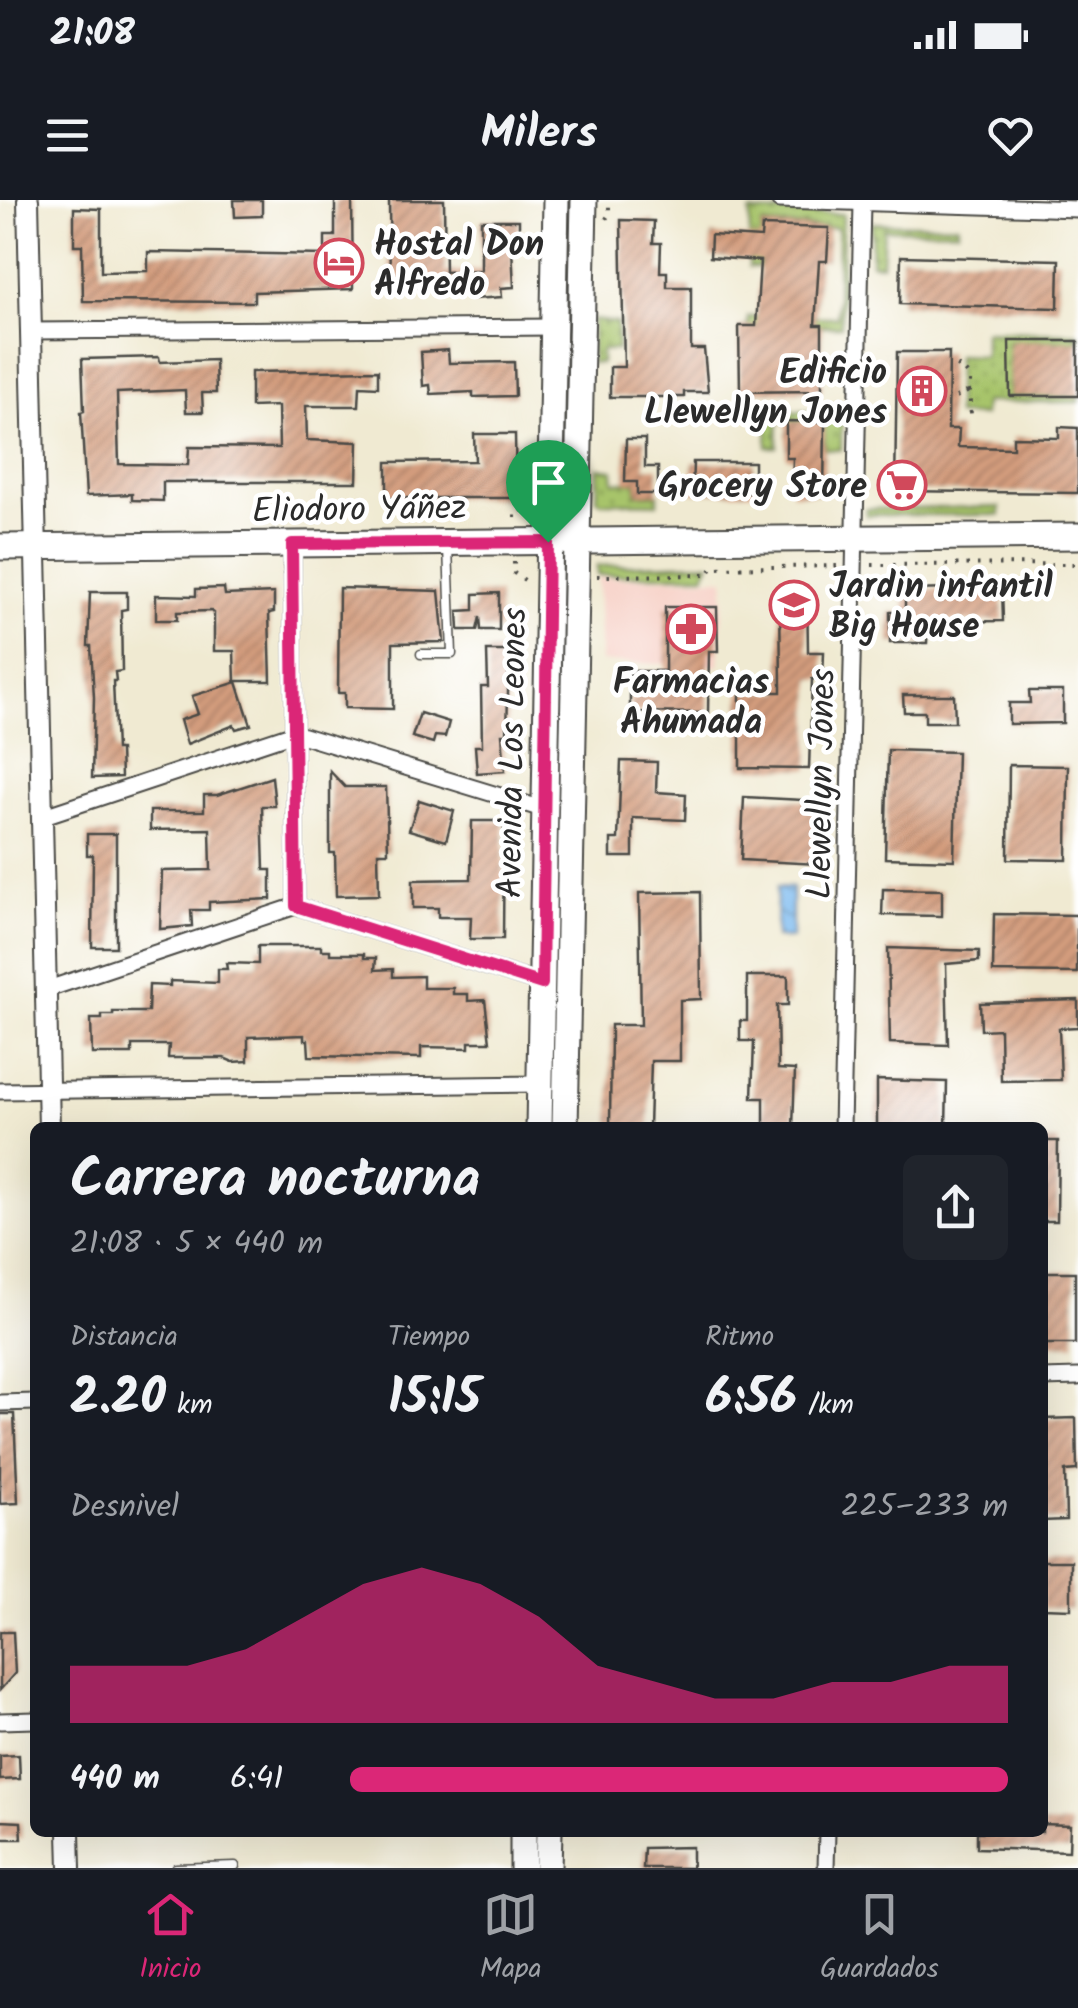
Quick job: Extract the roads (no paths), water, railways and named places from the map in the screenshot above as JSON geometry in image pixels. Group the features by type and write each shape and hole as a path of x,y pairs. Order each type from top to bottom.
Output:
{"main road":[{"name":"Avenida Los Leones","path":"539,1122 556,200"},
{"name":"Avenida Los Leones","path":"566,1122 584,200"},
{"name":"Eliodoro Yáñez","path":"0,547 1078,536"},
{"path":"522,1868 523,1837"},
{"path":"548,1868 549,1837"}],"street":[{"path":"28,200 49,1122"},
{"path":"779,200 1078,209"},
{"name":"Llewellyn Jones","path":"842,1122 862,203"},
{"path":"30,331 553,327"},
{"path":"292,544 296,906"},
{"path":"41,817 294,734 546,810"},
{"path":"45,990 296,906 542,984"},
{"path":"0,1091 540,1084"},
{"path":"1048,1378 1078,1377"},
{"path":"0,1403 30,1402"},
{"path":"0,1721 30,1720"},
{"path":"70,1837 70,1868"},
{"path":"826,1837 826,1868"}],"lane":[{"path":"421,654 452,654 448,542"},
{"path":"176,1868 235,1866"}],"water":[{"path":"777,887 792,888 792,938 776,938"}],"place":[{"name":"Hostal Don Alfredo","path":"339,263"},
{"name":"Edificio Llewellyn Jones","path":"922,391"},
{"name":"Grocery Store","path":"902,485"},
{"name":"Jardin infantil Big House","path":"794,605"},
{"name":"Farmacias Ahumada","path":"691,629"}]}
